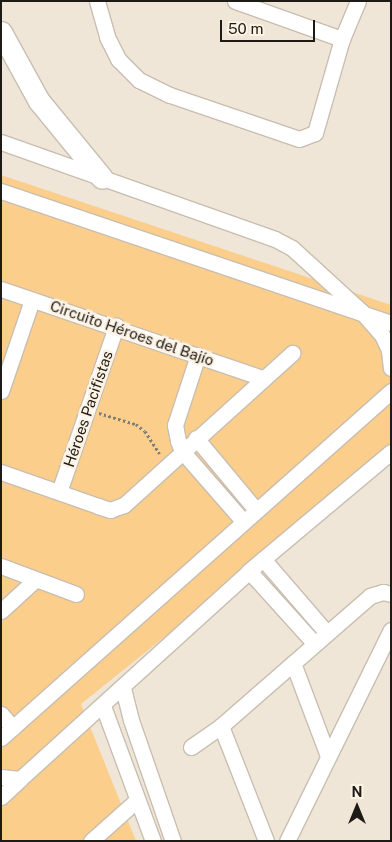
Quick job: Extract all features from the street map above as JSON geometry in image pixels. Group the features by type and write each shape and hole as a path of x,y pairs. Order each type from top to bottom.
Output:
{"street":[{"path":"97,1 107,37 118,59 139,80 170,95 291,138 308,138 315,133 342,39 358,1"},
{"path":"235,1 342,39"},
{"path":"3,41 39,100 102,178"},
{"path":"1,142 275,239 309,262 382,335 389,350 391,370 388,394 4,736"},
{"path":"1,191 391,323"},
{"name":"Circuito Héroes del Bajío","path":"1,289 116,326 262,378"},
{"path":"3,382 32,300"},
{"name":"Héroes Pacifistas","path":"59,492 116,326"},
{"path":"1,472 110,510 124,505 262,378 292,353"},
{"path":"198,355 175,425 182,451 244,522"},
{"path":"196,438 256,510"},
{"path":"1,797 123,688 249,571 391,452"},
{"path":"263,559 326,632"},
{"path":"1,566 76,594"},
{"path":"249,571 314,643"},
{"path":"1,611 36,579"},
{"path":"191,747 221,726 326,632 370,596 384,592 391,594"},
{"path":"287,841 391,630"},
{"path":"293,662 328,756"},
{"path":"123,688 173,841"},
{"path":"103,706 152,841"},
{"path":"1,714 4,736"},
{"path":"221,726 266,841"},
{"path":"1,777 20,779"},
{"path":"91,841 138,800"}],"path":[{"path":"88,410 136,424 153,442 165,467"}],"shaded area":[{"path":"1,175 391,305 391,455 81,704 136,841 1,841"}]}
